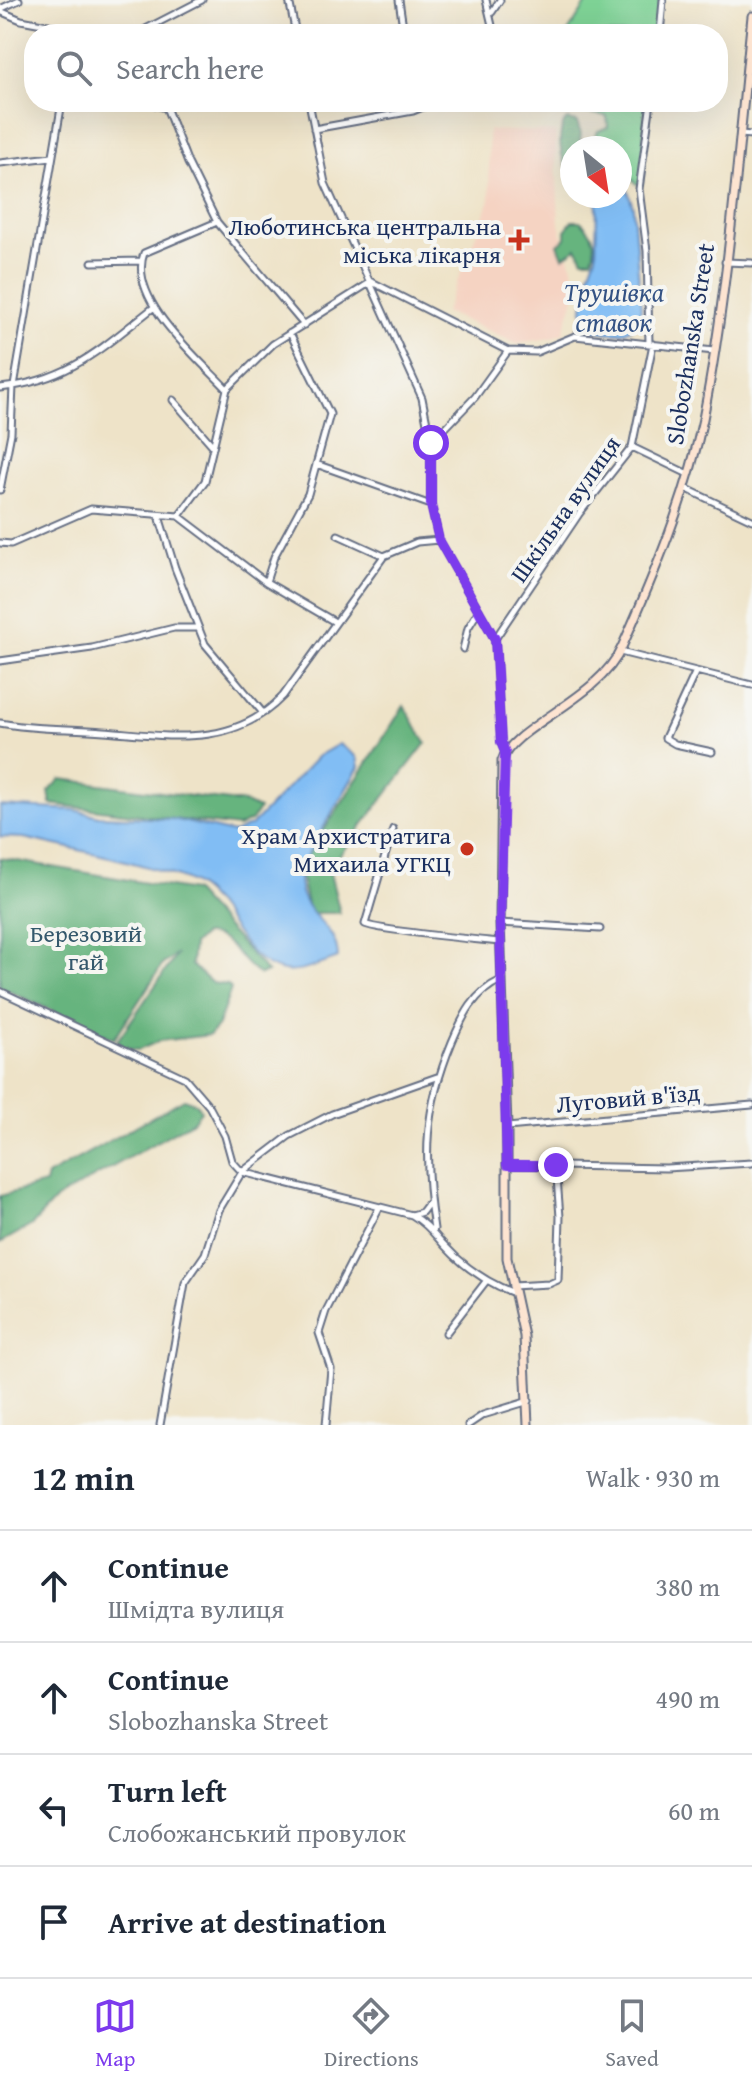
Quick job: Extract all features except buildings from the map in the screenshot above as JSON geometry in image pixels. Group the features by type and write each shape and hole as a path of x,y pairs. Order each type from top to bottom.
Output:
{"street":[{"path":"0,10 19,0"},
{"path":"155,24 202,0"},
{"path":"289,0 294,24"},
{"path":"399,0 403,24"},
{"path":"486,0 493,24"},
{"path":"492,12 500,0"},
{"path":"661,24 663,0"},
{"path":"0,10 21,20 42,24"},
{"name":"Slobozhanska Street","path":"505,752 518,738 594,685 620,652 671,532 702,421 714,351 750,58 752,16"},
{"path":"0,490 10,441 14,386 60,112"},
{"path":"168,112 217,222 304,325"},
{"path":"311,112 325,183 372,281 375,299 422,398 431,443 431,505 439,540 495,639 501,742 505,752 500,942 507,1127 507,1258 524,1336 528,1425"},
{"path":"314,129 408,112"},
{"name":"Шкільна вулиця","path":"495,639 579,514 632,447 651,344 647,251 639,189 650,112"},
{"path":"739,134 752,135"},
{"path":"0,163 52,157"},
{"path":"217,222 144,253 141,261 153,308 227,389"},
{"path":"92,262 141,261"},
{"path":"725,262 752,263"},
{"path":"179,516 205,481 227,389 273,344 372,281"},
{"path":"372,281 508,351 537,352 575,336 714,351"},
{"path":"0,388 53,377 76,367 153,308"},
{"path":"266,582 274,557 308,494 330,414 290,333"},
{"path":"431,443 475,397 508,351"},
{"path":"173,400 213,446"},
{"path":"632,447 688,474"},
{"path":"316,464 431,505"},
{"path":"684,488 752,520"},
{"path":"0,543 11,544 91,509 122,509 159,516 179,516 266,582 335,622"},
{"path":"159,516 198,628 210,653 263,713"},
{"path":"338,535 384,556"},
{"path":"0,723 34,730 199,738 263,713 293,684 384,556 417,542 439,540"},
{"path":"463,649 468,628 479,610"},
{"path":"0,661 92,648 174,628 198,628"},
{"path":"620,652 752,685"},
{"path":"696,671 665,738 675,744 712,752"},
{"path":"393,829 365,924 500,942"},
{"path":"500,923 600,929"},
{"path":"434,1230 429,1199 427,1127 437,1077 463,1018 477,996 501,980"},
{"path":"0,991 185,1078 209,1106 232,1161 242,1172 412,1215 434,1230 453,1254 487,1280 513,1289 558,1280 560,1217 556,1165"},
{"path":"160,1425 185,1283 205,1254 219,1210 242,1172 289,1136 332,1114 437,1077"},
{"name":"Луговий в'їзд","path":"507,1127 752,1105"},
{"path":"507,1165 666,1168 752,1163"},
{"path":"412,1215 426,1209 429,1199"},
{"path":"326,1425 331,1369 319,1333 326,1311 379,1208"},
{"path":"446,1333 487,1280"},
{"path":"468,1425 483,1415 529,1401"}],"shaded area":[{"name":"Люботинська центральна міська лікарня","path":"488,130 555,132 559,225 578,286 563,333 551,338 517,343 445,312 490,200"}],"green space":[{"path":"589,0 660,0 657,24 573,24"},
{"path":"582,112 645,112 642,183 636,184 632,178 632,136 595,136 598,131 608,127 607,116"},
{"path":"567,120 577,122 581,136 560,136"},
{"path":"572,221 580,221 591,233 594,243 592,259 583,259 577,248 563,257 558,244 566,238 566,229"},
{"path":"404,706 426,743 329,869 340,913 309,913 299,869"},
{"path":"61,779 245,803 259,809 252,820 238,827 51,804 49,791"},
{"name":"Березовий гай","path":"0,858 193,891 267,972 260,975 221,939 203,935 193,945 191,965 212,983 228,985 231,989 218,1025 210,1035 159,1041 139,1050 127,1049 117,1041 177,954 163,964 114,1039 0,987"},
{"path":"184,1099 196,1103 201,1111 193,1121 56,1199 32,1225 0,1243 0,1196 45,1184 47,1176"}],"water":[{"name":"Трушівка ставок","path":"632,204 641,308 635,326 629,330 606,333 588,330 583,310 586,283 596,255 597,208 632,208"},
{"path":"339,744 357,757 359,767 299,869 304,899 331,934 338,958 304,970 284,971 269,966 255,956 212,900 186,880 106,856 24,838 0,837 0,806 75,810 99,816 173,819 234,833 252,825 318,756"}],"place":[{"name":"Люботинська центральна міська лікарня","path":"519,240"},
{"name":"Храм Архистратига Михаила УГКЦ","path":"467,849"}],"route":[{"path":"431,443 431,505 439,540 495,639 501,742 505,752 502,761 500,923 507,1165 556,1165"}]}
